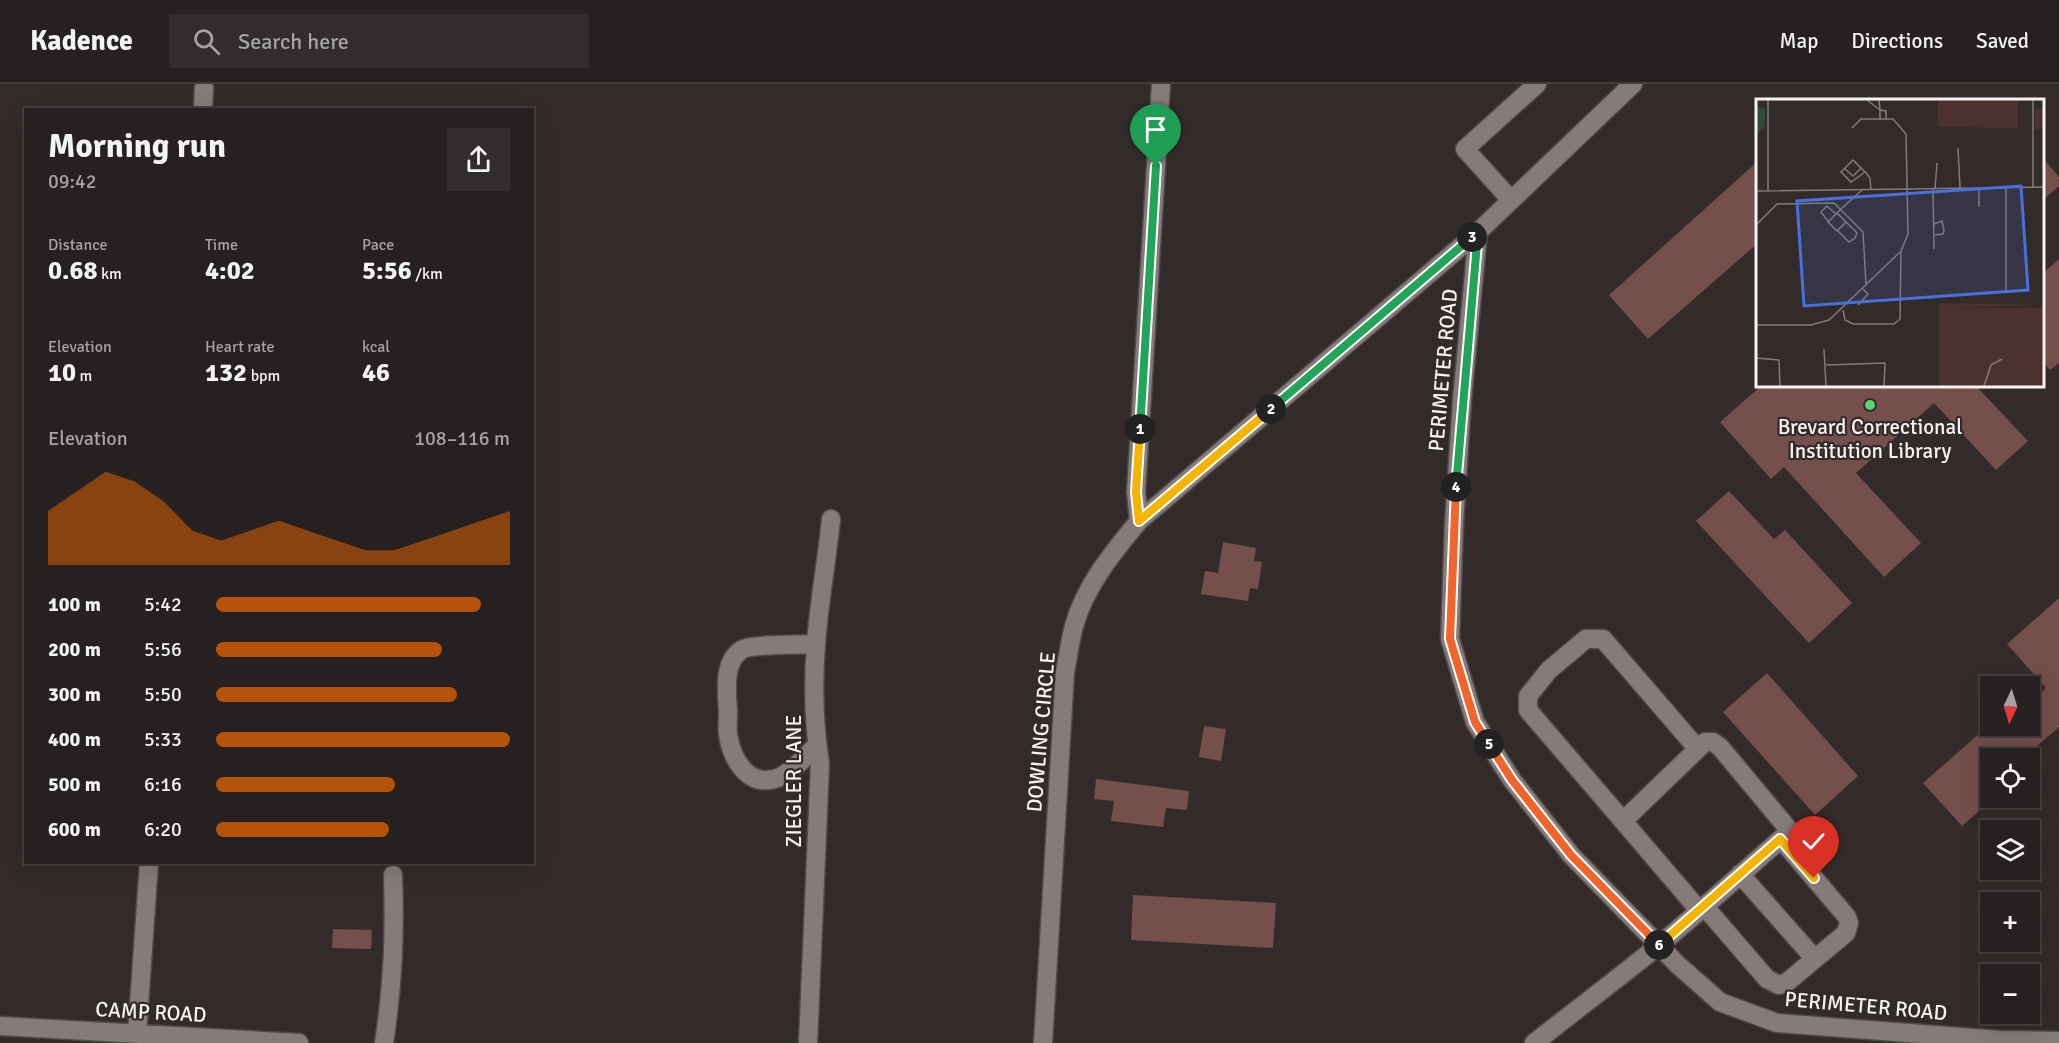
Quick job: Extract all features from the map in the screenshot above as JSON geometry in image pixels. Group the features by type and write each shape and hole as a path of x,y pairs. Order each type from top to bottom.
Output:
{"street":[{"path":"1139,521 1136,492 1161,84"},
{"path":"1510,200 1465,149 1537,84"},
{"name":"DOWLING CIRCLE","path":"1043,1043 1065,672 1074,625 1090,588 1114,551 1139,521 1478,232 1633,84"},
{"path":"203,108 204,88"},
{"name":"PERIMETER ROAD","path":"1478,232 1455,501 1450,639 1475,722 1512,780 1571,855 1678,965 1720,1002 1777,1023 1988,1039 2059,1041"},
{"name":"ZIEGLER LANE","path":"808,1043 820,764 817,745 816,644 831,519"},
{"path":"1697,748 1603,639 1586,639 1549,670 1528,696 1528,710 1623,821 1767,979 1779,985 1786,983 1846,933 1849,923 1847,917 1780,839"},
{"path":"816,644 744,648 734,657 729,667 726,689 728,735 733,755 745,774 760,781 777,779 817,745"},
{"path":"1534,1043 1659,945 1790,831 1720,747 1713,742 1705,742 1697,748 1623,821"},
{"path":"137,1034 149,864"},
{"path":"1740,874 1815,959"},
{"path":"384,1043 391,998 395,939 393,875"},
{"name":"CAMP ROAD","path":"0,1026 299,1043"}],"building":[{"path":"2044,159 2059,177 2059,186 2044,199"},
{"path":"1756,163 1756,245 1648,339 1609,295"},
{"path":"2059,259 2059,363 2050,370 2044,363 2044,272"},
{"path":"1760,387 1977,387 2028,441 1996,470 1934,403 1856,473 1921,543 1884,577 1784,467 1771,479 1720,422"},
{"path":"1729,491 1774,539 1785,530 1852,603 1809,643 1696,521"},
{"path":"1223,542 1256,548 1254,561 1262,562 1258,589 1250,588 1248,601 1201,594 1205,571 1218,573"},
{"path":"2059,598 2059,727 2035,748 1980,748 1980,808 1982,808 1962,826 1923,783 1980,733 1980,736 2040,736 2040,694 2046,688 2040,681 2040,676 2035,676 2007,644"},
{"path":"1767,673 1858,776 1815,815 1723,712"},
{"path":"1204,726 1226,729 1221,761 1199,757"},
{"path":"1096,779 1189,791 1187,810 1166,808 1163,827 1111,821 1114,801 1094,799"},
{"path":"1133,895 1276,903 1273,948 1131,940"},
{"path":"333,929 372,930 371,949 332,948"}],"place":[{"name":"Brevard Correctional Institution Library","path":"1870,405"}],"route":[{"path":"1156,166 1136,492 1139,521 1478,232 1462,400 1450,639 1475,722 1512,780 1571,855 1659,945 1780,839 1814,878"}]}
